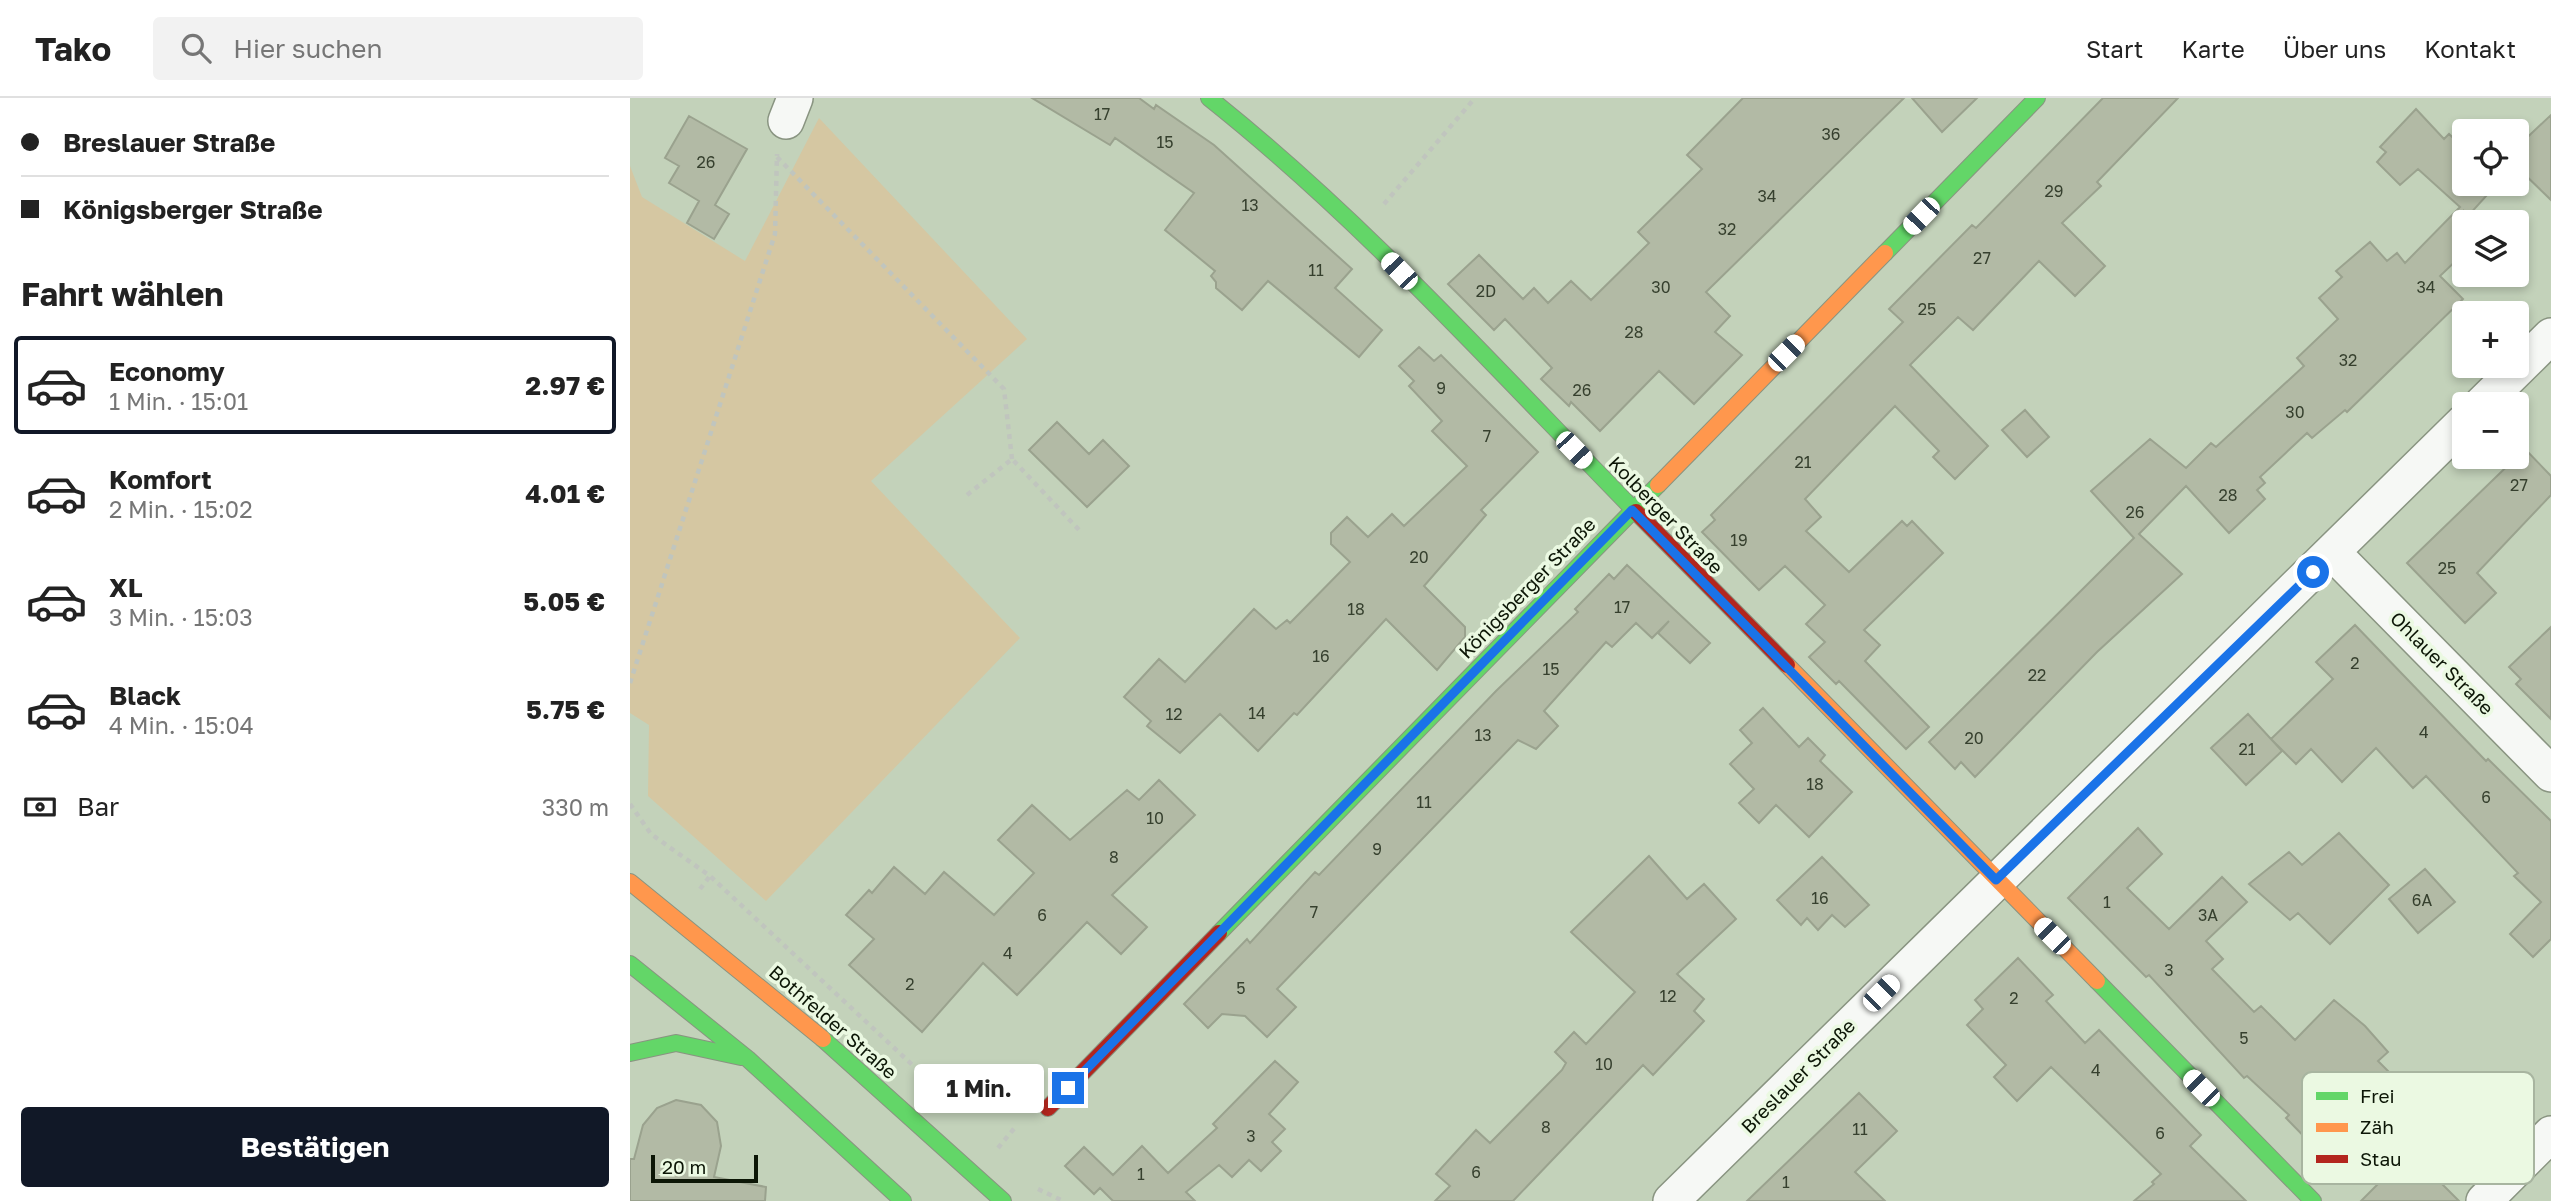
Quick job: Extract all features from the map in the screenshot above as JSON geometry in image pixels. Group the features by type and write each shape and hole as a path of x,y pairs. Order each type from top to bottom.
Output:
{"street":[{"name":"Kolberger Straße","path":"1209,98 1258,137 1360,232 2313,1201"},
{"name":"Königsberger Straße","path":"1048,1108 2036,98"},
{"path":"2494,392 2551,336"},
{"name":"Breslauer Straße","path":"1671,1201 2452,434"},
{"name":"Ohlauer Straße","path":"2332,552 2551,774"},
{"name":"Bothfelder Straße","path":"630,882 786,1006 1003,1201"},
{"path":"630,964 748,1059 903,1201"},
{"path":"630,1053 676,1043 748,1059"},
{"path":"2534,1150 2551,1133"},
{"path":"2484,1201 2501,1184"}],"path":[{"path":"1360,232 1475,98"},
{"path":"630,683 775,234 777,157 790,110"},
{"path":"777,157 1004,389 1012,459 1081,532"},
{"path":"967,495 1012,459"},
{"path":"630,804 651,834 710,876"}],"shaded area":[{"path":"819,118 1027,339 871,481 1020,638 766,901 648,796 649,725 630,713 630,166 642,197 745,261"}],"building":[{"path":"1032,98 1139,98 1154,109 1156,105 1214,145 1352,269 1335,288 1382,330 1359,357 1268,281 1242,310 1216,288 1216,282 1211,276 1215,271 1165,230 1194,193 1115,138 1110,145"},
{"path":"1743,98 1904,98 1706,292 1730,316 1715,332 1742,355 1694,404 1659,371 1600,431 1571,402 1569,406 1541,379 1552,368 1505,319 1494,330 1448,284 1479,255 1523,299 1534,288 1548,303 1571,281 1591,300 1649,243 1638,232 1702,169 1687,155"},
{"path":"1912,98 1977,98 1942,132"},
{"path":"2103,98 2178,98 2097,182 2101,186 2062,223 2105,266 2075,296 2039,261 1973,330 1958,317 1910,365 1988,446 1955,479 1933,457 1939,451 1895,406 1805,499 1821,517 1806,531 1849,572 1902,521 1907,526 1912,521 1943,553 1864,630 1880,645 1865,661 1929,727 1906,749 1839,681 1836,684 1809,657 1825,642 1806,624 1825,605 1785,566 1759,590 1702,532 1715,520 1711,515 1903,322 1889,309 1972,225 1976,228"},
{"path":"2416,109 2444,139 2449,134 2452,137 2452,196 2486,196 2474,210 2457,210 2460,207 2418,169 2400,185 2377,162 2386,152 2380,147"},
{"path":"2551,115 2551,200 2529,179 2529,136"},
{"path":"689,116 747,149 715,205 729,214 714,239 687,223 699,201 669,183 679,166 665,158"},
{"path":"2452,215 2452,264 2440,276 2463,299 2452,301 2452,310 2347,412 2345,410 2312,438 2307,433 2260,477 2265,483 2257,490 2265,499 2229,533 2186,486 2139,534 2182,574 2097,652 1975,777 1961,762 1955,769 1929,742 2134,538 2091,491 2150,439 2186,468 2211,443 2216,447 2304,366 2297,358 2338,319 2319,298 2342,277 2336,271 2370,242 2387,261 2397,253 2405,263"},
{"path":"1419,347 1434,361 1441,355 1538,452 1481,510 1486,515 1424,586 1465,627 1465,637 1437,670 1386,619 1297,715 1294,713 1258,751 1220,714 1180,753 1147,726 1151,721 1124,697 1159,659 1185,682 1254,609 1276,629 1287,620 1290,623 1350,562 1331,544 1331,533 1347,517 1368,537 1392,514 1404,526 1467,466 1432,431 1442,421 1409,386 1414,381 1399,366"},
{"path":"2025,410 2049,437 2027,457 2002,430"},
{"path":"1057,422 1089,454 1103,440 1129,466 1087,507 1029,450"},
{"path":"2529,453 2551,476 2551,495 2477,573 2496,593 2465,623 2407,563 2504,469 2529,469"},
{"path":"1627,565 1710,643 1690,663 1658,633 1669,621 1652,638 1636,623 1612,647 1606,642 1544,711 1558,726 1536,749 1518,740 1277,989 1296,1007 1267,1037 1245,1016 1222,1014 1208,1028 1184,1004 1247,939 1250,943 1315,872 1319,875 1496,691 1578,612 1575,609 1609,574 1614,579"},
{"path":"2355,625 2486,761 2488,759 2551,821 2551,939 2533,957 2510,934 2541,902 2514,876 2518,873 2426,776 2413,788 2376,748 2342,782 2311,749 2296,764 2271,739 2333,679 2316,662"},
{"path":"2551,627 2551,719 2516,684 2521,679 2509,667"},
{"path":"1763,708 1799,747 1808,738 1825,755 1820,761 1852,792 1809,837 1776,805 1759,823 1739,803 1754,789 1730,764 1752,743 1740,730"},
{"path":"2248,714 2282,751 2246,785 2211,748"},
{"path":"1159,780 1195,815 1112,895 1147,927 1121,954 1087,922 1017,995 983,963 922,1032 849,965 874,939 846,915 869,890 872,893 894,867 925,894 944,872 994,915 1034,873 998,840 1032,805 1070,840 1127,790 1139,800"},
{"path":"2138,828 2162,854 2127,888 2169,929 2222,877 2247,902 2206,941 2223,959 2212,969 2254,1012 2261,1006 2295,1040 2334,1000 2365,1026 2388,1052 2378,1061 2388,1071 2302,1072 2302,1134 2286,1118 2289,1115 2247,1076 2244,1078 2149,975 2146,977 2068,898"},
{"path":"2339,833 2389,885 2330,944 2298,913 2290,920 2249,884 2289,852 2302,865"},
{"path":"1649,856 1687,899 1704,884 1736,919 1677,974 1704,999 1694,1011 1704,1021 1653,1075 1643,1065 1513,1201 1435,1201 1450,1186 1436,1174 1476,1130 1490,1143 1562,1070 1566,1063 1555,1052 1574,1032 1586,1044 1635,992 1571,932"},
{"path":"1822,857 1869,905 1845,927 1832,915 1818,930 1807,918 1801,925 1777,900"},
{"path":"2425,869 2455,902 2418,933 2389,899"},
{"path":"2018,958 2053,995 2046,1001 2085,1043 2099,1030 2201,1135 2190,1146 2246,1201 2134,1201 2154,1184 2152,1182 2161,1174 2051,1067 2017,1101 1994,1077 2006,1065 1967,1025 1983,1009 1975,1000"},
{"path":"1275,1061 1298,1082 1269,1114 1285,1129 1272,1142 1281,1151 1261,1171 1249,1160 1232,1177 1219,1165 1186,1192 1195,1201 1113,1201 1100,1188 1094,1194 1065,1166 1084,1147 1113,1175 1142,1146 1168,1173 1217,1128 1213,1124"},
{"path":"1859,1093 1897,1131 1855,1172 1885,1201 1747,1201"},
{"path":"676,1100 701,1105 717,1122 721,1146 714,1177 766,1187 765,1201 630,1201 630,1159 634,1159 643,1125 657,1108"},
{"path":"2378,1184 2442,1184 2459,1201 2361,1201"}],"traffic: fast":[{"path":"1209,98 1266,145 1376,246 1636,512"},
{"path":"1885,253 2037,98"},
{"path":"1219,933 1658,485"},
{"path":"630,964 748,1059 903,1201"},
{"path":"2097,981 2313,1201"},
{"path":"823,1039 1003,1201"},
{"path":"630,1053 676,1043 741,1057"}],"traffic: slow":[{"path":"1658,485 1885,253"},
{"path":"1787,665 2097,981"},
{"path":"630,882 823,1039"}],"traffic: jam":[{"path":"1636,512 1787,665"},
{"path":"1048,1108 1219,933"}],"route":[{"path":"1068,1088 1632,510 1996,880 2313,572"}]}
